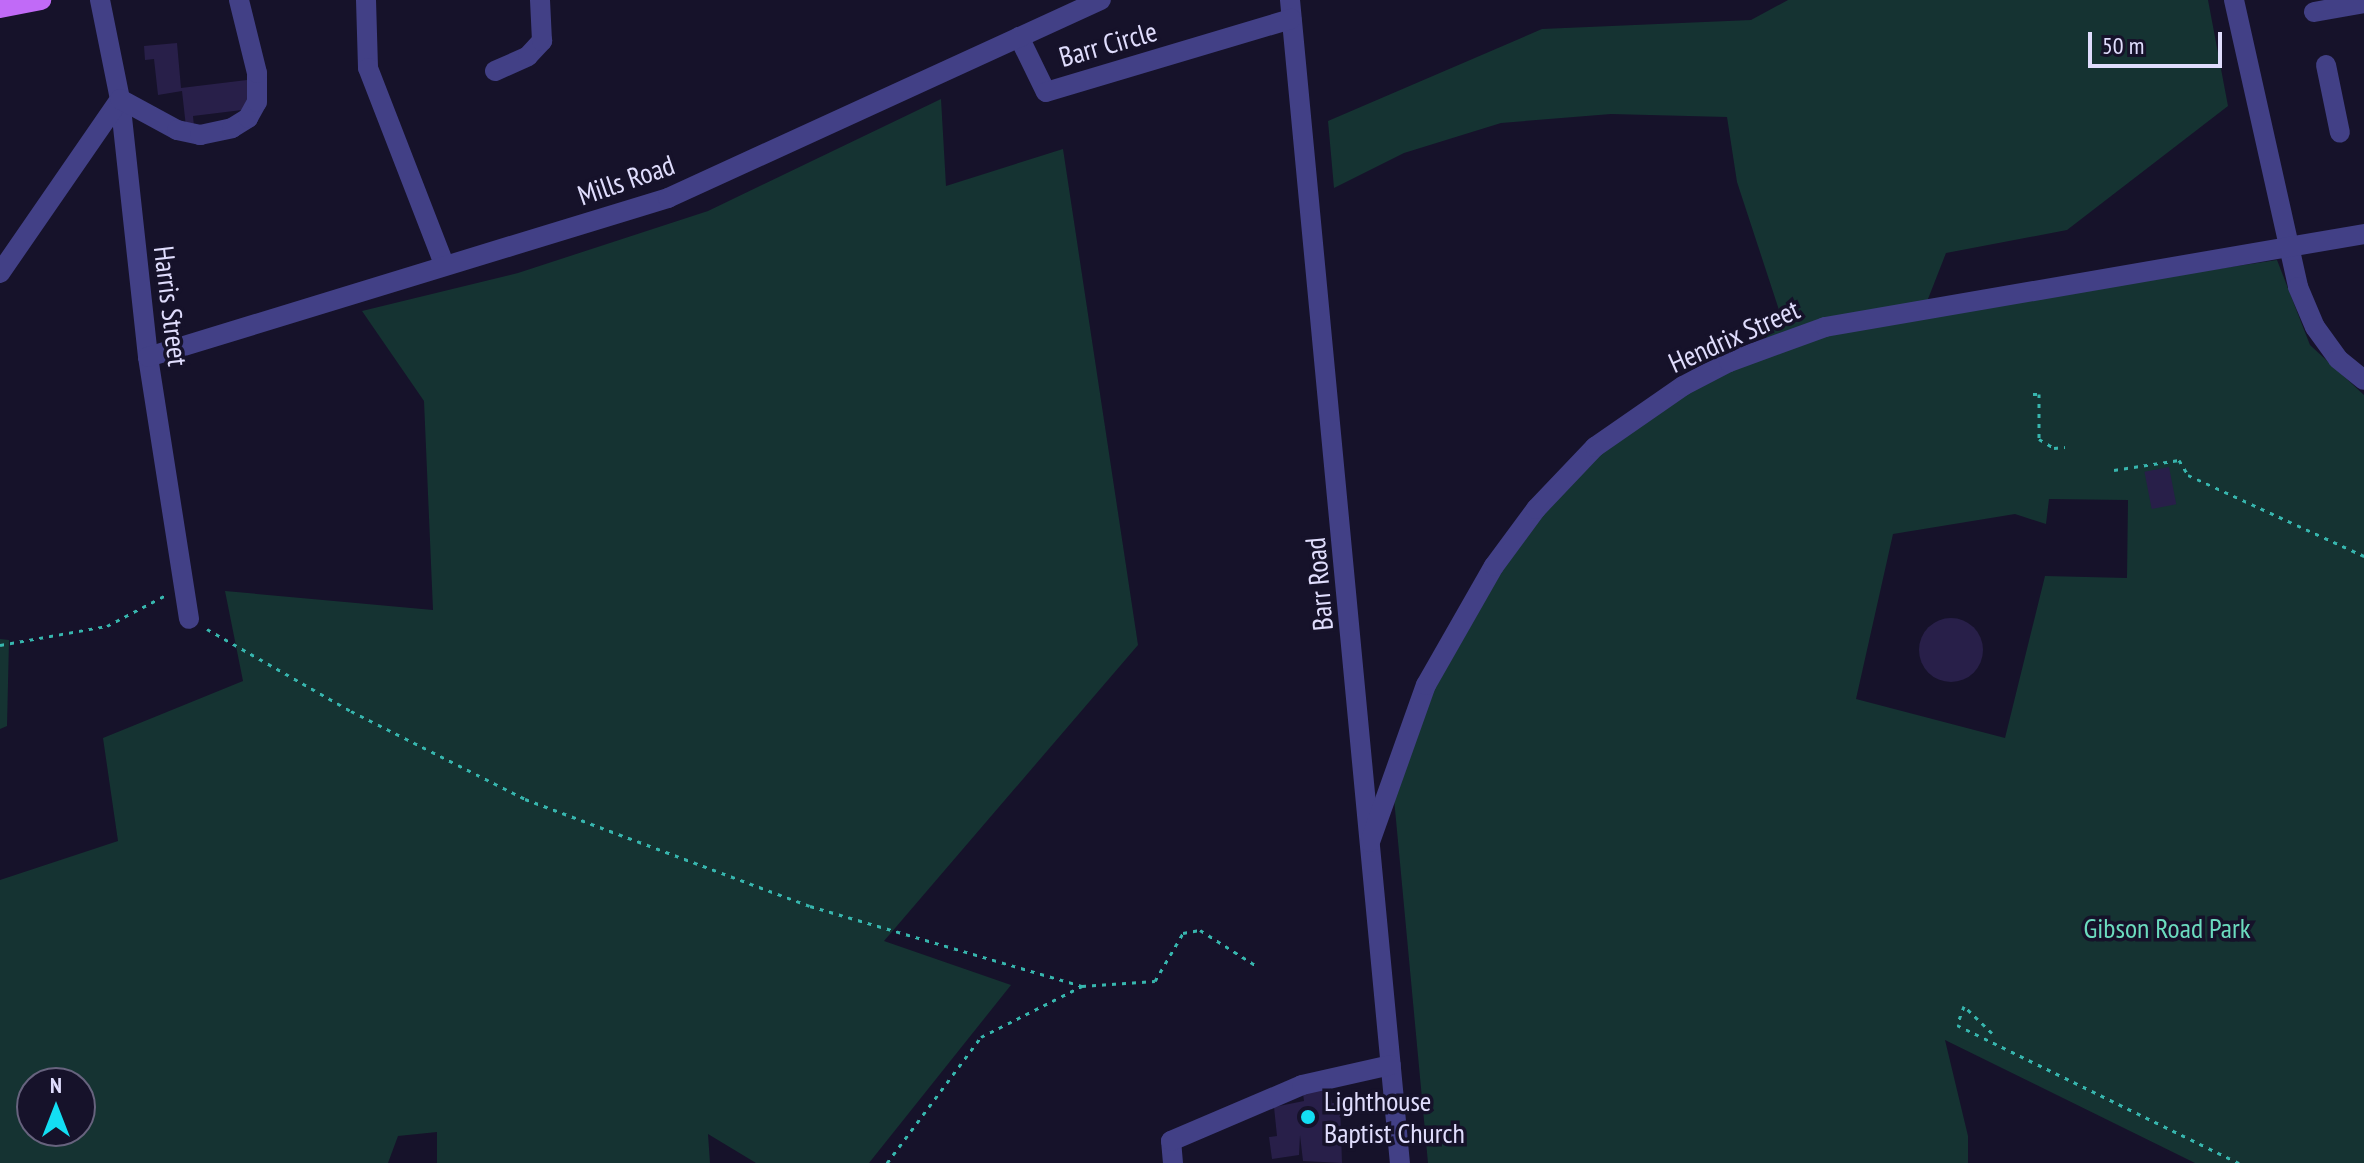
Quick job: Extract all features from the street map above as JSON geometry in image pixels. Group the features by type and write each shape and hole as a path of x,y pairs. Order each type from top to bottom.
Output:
{"main road":[{"path":"0,8 33,1"}],"street":[{"name":"Harris Street","path":"100,0 120,99 148,357 189,619"},
{"path":"0,273 120,99 177,130 200,135 232,128 248,118 257,102 257,73 239,0"},
{"path":"366,0 368,68 444,264"},
{"path":"495,71 528,56 542,41 540,0"},
{"name":"Mills Road","path":"148,357 668,198 1101,0"},
{"path":"2234,0 2298,287 2315,327 2338,359 2364,380"},
{"path":"2314,12 2364,3"},
{"name":"Barr Circle","path":"1019,37 1046,92 1290,10"},
{"name":"Barr Road","path":"1290,10 1400,1163"},
{"path":"2326,65 2340,133"},
{"name":"Hendrix Street","path":"1370,842 1426,685 1494,566 1558,483 1639,413 1729,362 1825,327 2364,234"},
{"path":"1173,1163 1171,1141 1302,1085 1391,1065"}],"path":[{"path":"2033,394 2039,394 2039,439 2054,448 2065,447"},
{"path":"2114,470 2179,460 2188,475 2364,556"},
{"path":"0,645 107,626 182,586"},
{"path":"189,619 351,711 525,799 810,906 1082,986 1118,988 1155,981 1183,933 1200,930 1258,967"},
{"path":"887,1163 981,1037 1082,986"},
{"path":"1992,1033 1964,1006 1957,1025 2239,1163"}],"green space":[{"name":"Gibson Road Park","path":"1788,0 2208,0 2228,106 2067,230 1946,253 1928,299 2024,298 2277,260 2310,345 2364,395 2364,1163 2195,1163 1945,1040 1968,1136 1968,1163 1428,1163 1392,777 1458,624 1595,447 1761,349 1779,310 1737,182 1727,117 1611,114 1501,123 1404,153 1334,188 1328,121 1542,29 1751,20","holes":["2049,499 2128,500 2127,578 2045,576 2005,738 1856,699 1893,534 2015,514 2046,524"]},
{"path":"941,99 946,186 1063,149 1138,645 884,941 1011,985 869,1163 756,1163 708,1134 710,1163 437,1163 437,1132 398,1136 388,1163 0,1163 0,880 118,841 103,738 243,681 225,591 433,610 424,401 362,311 518,273 708,211"},
{"path":"0,639 9,640 7,726 0,729"}],"building":[{"path":"177,43 181,88 247,80 250,109 193,116 194,126 186,127 182,91 158,95 154,59 145,60 144,46"},
{"path":"2169,467 2176,504 2152,509 2144,472"},
{"path":"1951,618 1969,624 1977,632 1983,650 1977,668 1969,676 1951,682 1933,676 1925,668 1919,650 1925,632 1933,624"},
{"name":"Lighthouse Baptist Church","path":"1329,1083 1332,1103 1340,1103 1342,1163 1303,1161 1300,1135 1299,1155 1272,1159 1269,1137 1277,1136 1274,1107 1304,1101 1302,1086"}],"place":[{"name":"Lighthouse Baptist Church","path":"1308,1117"}]}
